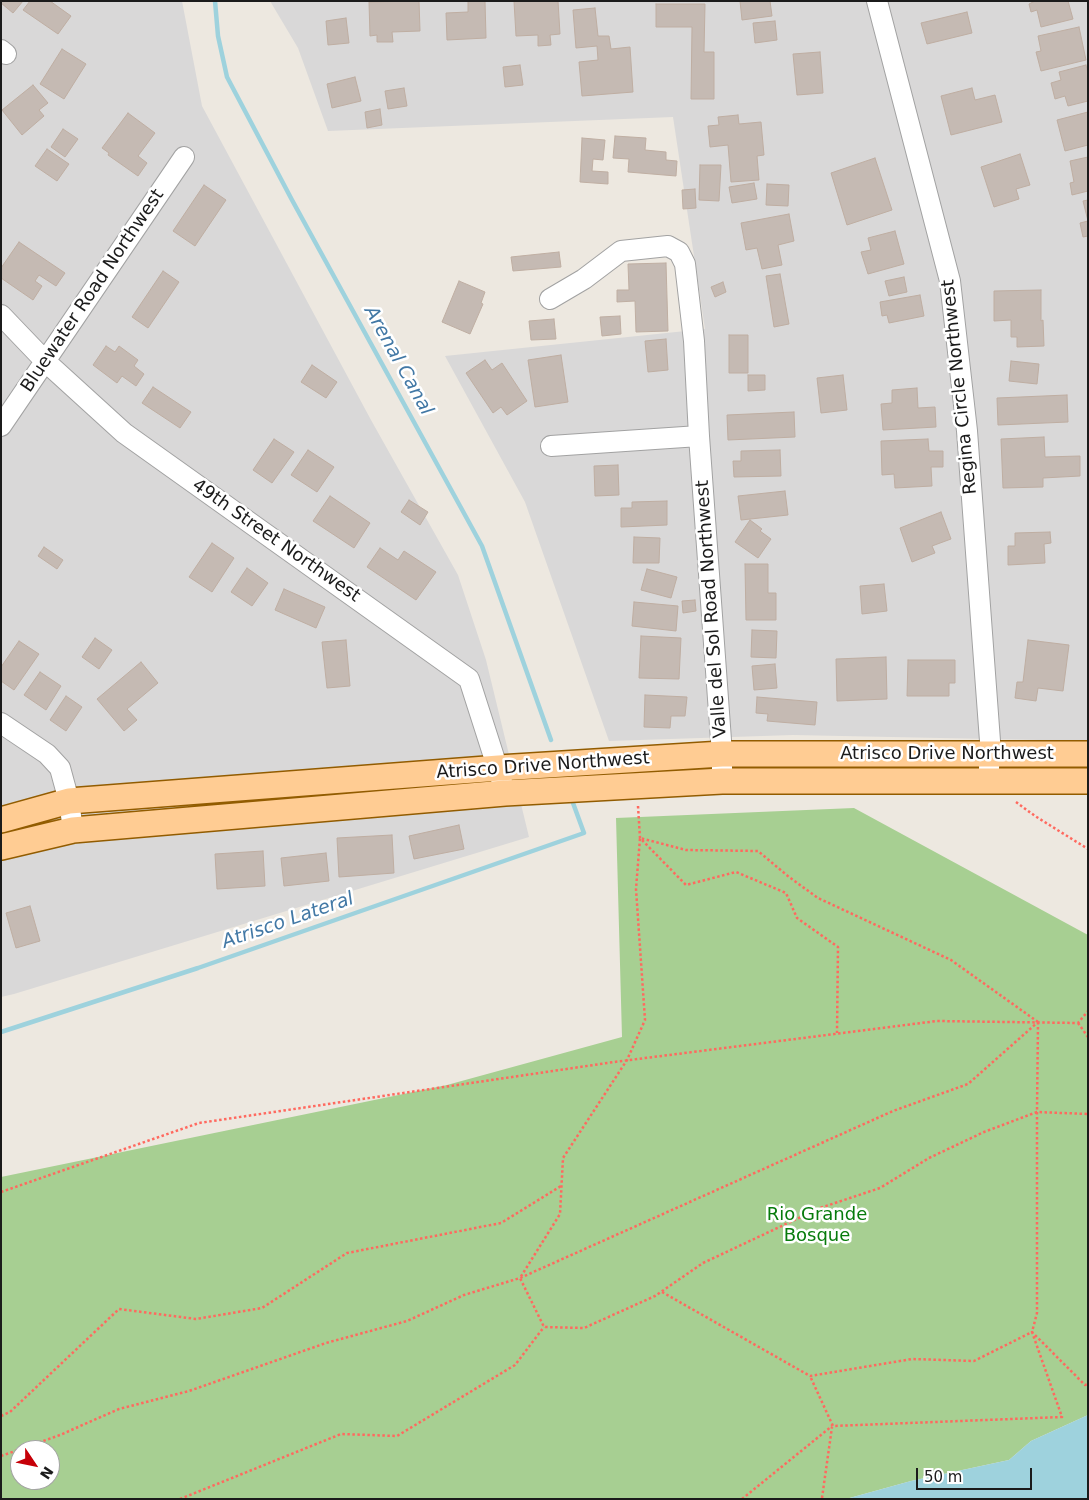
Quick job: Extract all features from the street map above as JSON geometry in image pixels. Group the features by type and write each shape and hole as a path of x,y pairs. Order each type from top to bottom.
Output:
{"main road":[{"name":"Atrisco Drive Northwest","path":"1,820 69,801 499,768 722,754 1088,754"},
{"name":"Atrisco Drive Northwest","path":"1,848 74,830 505,793 722,781 1088,781"}],"street":[{"name":"Regina Circle Northwest","path":"877,1 950,281 968,431 990,754 989,781"},
{"name":"Bluewater Road Northwest","path":"1,426 184,157"},
{"name":"Valle del Sol Road Northwest","path":"550,299 584,279 621,251 668,246 680,252 685,264 694,340 722,754 722,781"},
{"name":"49th Street Northwest","path":"1,315 46,362 124,433 470,679 499,768 505,793"},
{"path":"550,446 700,436"},
{"path":"1,723 47,754 60,768 69,801 74,830"}],"path":[{"path":"989,781 1034,816 1088,849"},
{"path":"520,1278 560,1214 563,1158 627,1060 645,1020 636,889 640,838 638,805"},
{"path":"640,838 686,850 758,851 818,898 951,960 1038,1022"},
{"path":"640,838 686,885 736,872 786,893 797,918 838,947 837,1034"},
{"path":"1,1192 199,1123 627,1060 937,1021 1078,1022 1088,1011"},
{"path":"742,1499 833,1426 1062,1417 1032,1332 1037,1313 1038,1022"},
{"path":"1,1456 60,1435 119,1409 189,1391 326,1343 407,1320 464,1295 520,1278 893,1111 968,1084 1038,1022"},
{"path":"1078,1022 1088,1037"},
{"path":"544,1327 584,1328 662,1292 703,1263 820,1208 880,1188 929,1158 984,1132 1037,1112 1088,1114"},
{"path":"1,1416 10,1412 119,1310 196,1319 262,1308 347,1253 501,1223 562,1186"},
{"path":"520,1278 544,1327"},
{"path":"662,1292 810,1376 833,1426 822,1498"},
{"path":"180,1499 341,1434 397,1436 516,1365 544,1327"},
{"path":"810,1376 912,1359 974,1361 1032,1332"},
{"path":"1032,1332 1085,1386 1088,1384"}],"shaded area":[{"path":"1,1 182,1 202,106 371,420 458,575 486,660 529,837 1,997"},
{"path":"270,1 1088,1 1088,741 793,735 609,741 525,502 445,356 705,329 673,117 328,131 298,48"}],"green space":[{"name":"Rio Grande Bosque","path":"854,808 1088,935 1088,1415 1031,1441 1009,1460 911,1481 846,1499 1,1499 1,1177 447,1085 622,1037 616,818"}],"water":[{"path":"1088,1415 1088,1499 846,1499 911,1481 1009,1460 1031,1441"}],"building":[{"path":"1,1 23,1 13,13"},
{"path":"30,1 50,1 71,16 58,34 23,10"},
{"path":"419,1 420,31 392,32 393,42 377,42 377,35 370,36 369,2"},
{"path":"468,1 485,1 486,38 447,40 446,13 468,12"},
{"path":"514,1 558,1 560,34 550,35 551,45 538,46 538,35 516,36"},
{"path":"740,1 770,1 772,16 742,20"},
{"path":"1035,1 1068,1 1073,19 1041,27 1037,10 1031,12 1029,4"},
{"path":"656,4 705,4 704,52 714,52 714,99 691,99 692,27 656,27"},
{"path":"595,8 598,36 609,36 611,49 630,47 633,92 582,96 579,62 598,60 597,46 576,48 573,10"},
{"path":"967,12 972,33 927,44 921,23"},
{"path":"346,18 349,43 328,45 326,21"},
{"path":"775,21 777,40 755,43 753,23"},
{"path":"1079,27 1086,60 1041,71 1036,52 1041,51 1038,36"},
{"path":"62,49 86,64 64,99 40,84"},
{"path":"820,52 823,93 797,95 793,54"},
{"path":"520,65 523,85 505,87 503,67"},
{"path":"1086,65 1088,73 1088,101 1068,106 1065,96 1055,99 1051,83 1061,80 1059,72"},
{"path":"355,77 361,101 332,108 327,84"},
{"path":"33,85 48,103 39,110 44,116 22,135 2,110"},
{"path":"404,88 407,106 388,109 385,91"},
{"path":"972,88 975,100 995,95 1002,122 951,135 941,96"},
{"path":"380,109 382,125 367,128 365,112"},
{"path":"1088,112 1088,145 1065,151 1057,120"},
{"path":"128,113 155,133 138,156 147,163 138,176 108,155 109,153 102,148"},
{"path":"738,115 739,124 761,122 764,155 757,156 759,180 731,182 728,145 710,147 708,126 719,125 718,117"},
{"path":"63,129 78,139 65,157 51,147"},
{"path":"615,136 646,138 645,150 666,152 666,160 677,161 676,176 628,172 629,159 613,158"},
{"path":"582,138 605,140 603,160 593,159 592,171 608,172 608,184 580,182"},
{"path":"47,149 69,164 57,181 35,166"},
{"path":"1020,154 1030,185 1016,189 1019,199 994,207 981,167"},
{"path":"1088,157 1088,191 1072,195 1070,183 1074,182 1070,161"},
{"path":"875,158 892,210 847,225 831,173"},
{"path":"700,165 721,165 719,201 699,200"},
{"path":"754,183 757,199 732,203 729,187"},
{"path":"767,184 789,185 788,206 766,205"},
{"path":"204,185 226,200 195,246 173,231"},
{"path":"695,189 696,208 683,209 682,190"},
{"path":"1088,200 1088,221 1083,201"},
{"path":"789,214 794,241 778,245 782,265 762,269 757,248 746,250 741,223"},
{"path":"1088,221 1088,236 1083,237 1080,223"},
{"path":"895,231 904,264 868,274 861,252 871,250 868,238"},
{"path":"19,242 65,273 56,286 39,275 35,281 42,286 33,300 1,278 1,268"},
{"path":"559,252 561,267 513,271 511,257"},
{"path":"666,263 668,331 636,332 635,301 617,302 617,290 629,290 628,264"},
{"path":"163,271 179,282 148,328 132,317"},
{"path":"780,274 789,324 774,327 766,276"},
{"path":"904,277 907,292 889,296 885,281"},
{"path":"459,281 485,292 481,303 483,304 470,334 442,322"},
{"path":"723,282 726,292 715,297 711,287"},
{"path":"1041,290 1041,321 1043,320 1044,346 1017,347 1017,337 1011,337 1011,320 994,321 994,291"},
{"path":"920,295 924,316 889,323 887,315 882,316 880,302"},
{"path":"620,316 621,334 602,336 600,317"},
{"path":"554,319 556,339 531,340 529,321"},
{"path":"729,335 748,335 748,373 729,373"},
{"path":"666,339 668,370 648,372 645,341"},
{"path":"106,346 115,352 119,346 138,360 134,366 144,374 136,386 122,376 117,383 93,365"},
{"path":"561,355 568,402 535,407 528,360"},
{"path":"485,360 492,370 502,363 527,401 507,415 501,407 493,413 466,373"},
{"path":"1011,361 1039,364 1037,384 1009,381"},
{"path":"312,365 337,382 326,398 301,382"},
{"path":"748,375 765,375 765,390 748,391"},
{"path":"843,375 847,410 821,413 817,378"},
{"path":"153,387 191,412 180,428 142,403"},
{"path":"917,388 918,408 935,407 936,427 883,430 881,404 892,403 892,390"},
{"path":"1067,395 1068,422 998,425 997,398"},
{"path":"794,412 795,437 728,440 727,415"},
{"path":"1044,437 1045,457 1080,456 1080,476 1043,478 1043,487 1003,488 1001,439"},
{"path":"274,439 294,452 272,483 253,470"},
{"path":"928,439 929,451 943,451 943,467 931,467 932,486 895,488 894,474 882,475 881,441"},
{"path":"308,450 334,467 317,492 291,475"},
{"path":"780,450 781,476 734,477 733,461 741,461 741,451"},
{"path":"618,465 619,495 595,496 594,466"},
{"path":"785,491 788,515 741,520 738,496"},
{"path":"330,496 370,523 354,548 313,521"},
{"path":"409,500 428,512 420,525 401,512"},
{"path":"667,501 667,525 621,527 621,508 632,508 632,502"},
{"path":"941,512 951,539 932,546 935,553 912,562 900,528"},
{"path":"750,520 771,539 758,558 735,542"},
{"path":"1050,532 1051,543 1044,544 1045,563 1008,565 1008,546 1015,546 1015,533"},
{"path":"634,537 660,538 659,563 633,563"},
{"path":"212,543 234,558 212,592 189,577"},
{"path":"44,547 63,560 57,569 38,556"},
{"path":"380,548 398,560 404,551 436,572 416,600 367,567"},
{"path":"745,564 768,564 768,593 776,593 776,620 746,620"},
{"path":"247,568 268,583 252,606 231,592"},
{"path":"647,569 677,577 671,598 641,590"},
{"path":"884,584 887,611 862,614 860,586"},
{"path":"284,589 325,607 316,628 275,610"},
{"path":"695,600 696,611 683,613 682,601"},
{"path":"634,602 678,606 676,631 632,626"},
{"path":"752,630 777,631 776,658 751,657"},
{"path":"641,636 681,638 679,679 639,678"},
{"path":"95,638 112,650 99,669 82,657"},
{"path":"346,640 350,686 327,688 322,642"},
{"path":"1028,640 1069,645 1063,691 1038,688 1036,701 1015,698 1017,682 1023,682"},
{"path":"19,641 39,654 14,690 1,681 1,667"},
{"path":"886,657 887,699 837,701 836,659"},
{"path":"908,660 955,660 955,683 949,683 949,696 907,696"},
{"path":"141,662 158,683 127,709 137,720 124,731 97,699"},
{"path":"775,664 777,688 754,690 752,666"},
{"path":"40,672 61,686 46,710 24,695"},
{"path":"645,695 687,697 685,716 671,716 670,728 644,727"},
{"path":"66,696 82,707 66,731 50,720"},
{"path":"757,697 817,702 815,725 767,721 768,714 756,713"},
{"path":"459,825 464,849 414,859 409,836"},
{"path":"392,835 394,873 339,877 337,838"},
{"path":"263,851 265,886 217,889 215,854"},
{"path":"326,853 329,881 284,886 281,858"},
{"path":"30,906 40,941 16,948 6,913"}],"waterway":[{"name":"Arenal Canal","path":"215,1 218,36 227,77 292,200 482,546 551,740"},
{"name":"Atrisco Lateral","path":"1,1032 198,968 584,833 573,803"}]}
